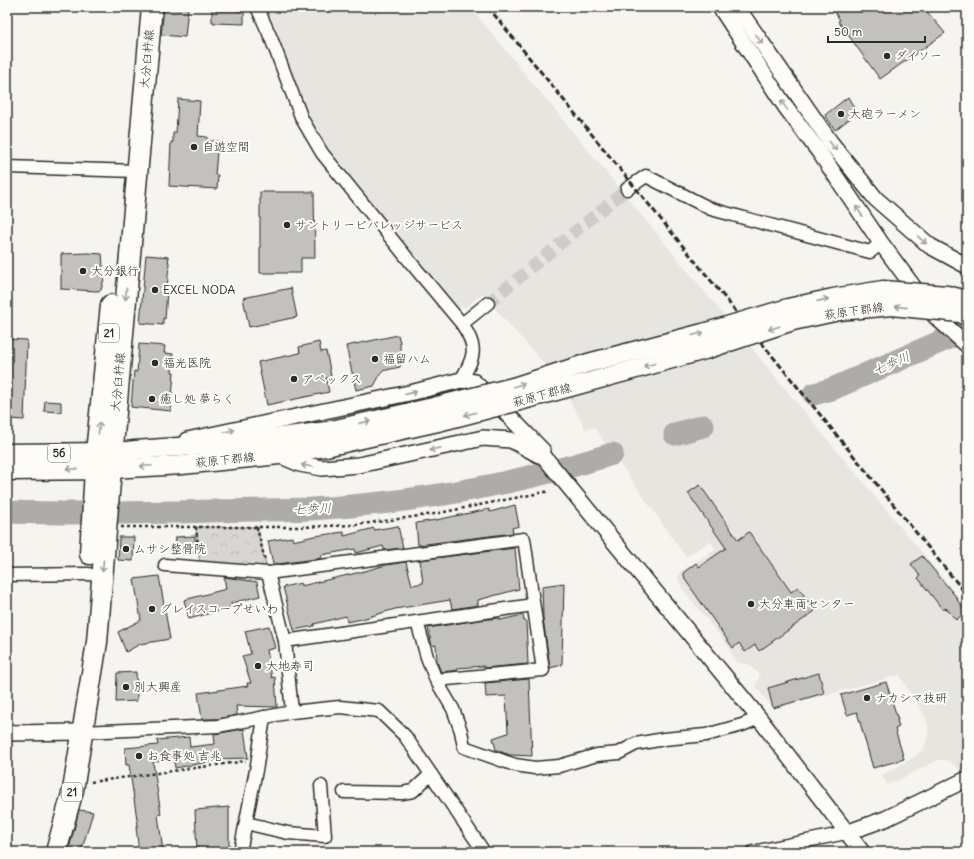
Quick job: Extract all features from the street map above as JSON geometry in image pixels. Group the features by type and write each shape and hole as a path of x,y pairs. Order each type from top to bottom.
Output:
{"main road":[{"name":"大分臼杵線","path":"131,171 138,7"},
{"name":"大分臼杵線","path":"56,852 72,790 97,642 105,527 101,495 131,171 152,7"},
{"name":"萩原下郡線","path":"104,461 182,465 279,455 433,407 513,387 588,363 703,333 788,308 833,298 882,290 947,295 967,300"},
{"name":"萩原下郡線","path":"104,461 135,450 235,443 327,439 438,422 705,350 793,321 839,311 892,306 960,313 967,316"},
{"name":"56","path":"7,454 104,461"},
{"name":"56","path":"7,470 104,461"},
{"name":"大分臼杵線","path":"82,732 89,574 105,527"}],"street":[{"path":"257,7 271,38 302,119 322,153 462,324 472,342 473,352 471,362 461,380"},
{"path":"720,7 785,106 820,153 881,243 935,316 967,345"},
{"path":"737,7 830,143 876,199 930,246 967,266"},
{"path":"7,167 131,171"},
{"path":"627,189 646,176 711,209 870,252 881,243"},
{"path":"462,324 488,303"},
{"path":"182,447 183,441 414,392 461,380 474,382 543,451 541,453 758,718 862,852"},
{"path":"279,455 300,464 322,468 359,465 483,438 511,440 539,455 541,453"},
{"path":"165,565 268,573 524,539 542,670 436,680"},
{"path":"268,573 285,641 292,712"},
{"path":"7,575 89,574"},
{"path":"285,641 533,605"},
{"path":"417,622 427,657 436,680 453,709 461,731 464,747 515,765 535,768 559,766 597,755 619,753 636,744 706,734 742,725 758,718"},
{"path":"7,733 82,732 218,726 292,712 340,707 379,711 405,736 484,852"},
{"path":"240,852 258,760 264,717"},
{"path":"344,792 402,793 413,791 430,774"},
{"path":"753,852 846,833 885,819 964,781"},
{"path":"246,823 288,832 325,836 321,786"}],"path":[{"path":"105,527 257,527 355,525 434,514 550,491"},
{"path":"196,527 200,568"},
{"path":"257,527 268,573"},
{"path":"88,782 258,760"}],"shaded area":[{"path":"264,7 470,7 967,609 967,782 960,770 953,764 946,760 938,760 888,785 882,775 908,761 923,750 928,732 926,718 899,675 774,709 755,686 760,675 748,664 736,663 729,647 682,588 679,581 678,576 680,572 716,549 710,541 686,557 594,427 586,430 558,379 482,294 466,307 458,307 319,136 300,97"}],"green space":[{"path":"196,527 257,527 268,573 200,567"}],"building":[{"path":"164,7 188,7 185,37 161,35"},
{"path":"212,7 237,7 237,11 244,11 244,24 212,22"},
{"name":"ダイソー","path":"831,7 923,7 945,33 880,79 838,21 840,20"},
{"name":"大砲ラーメン","path":"848,97 857,113 835,130 825,115"},
{"name":"自遊空間","path":"178,99 200,101 198,136 207,137 207,141 219,141 215,175 218,175 217,189 169,186 171,142 173,142 173,133 176,133"},
{"name":"サントリービバレッジサービス","path":"260,192 314,192 315,258 301,258 301,273 260,273"},
{"name":"大分銀行","path":"61,254 102,254 104,279 101,290 61,289"},
{"name":"EXCEL NODA","path":"146,255 169,257 165,319 163,318 163,325 140,323"},
{"path":"291,288 297,317 249,327 243,298"},
{"name":"福留ハム","path":"398,335 400,342 400,367 382,371 374,386 356,390 346,346"},
{"path":"7,339 27,340 24,420 7,419"},
{"name":"アペックス","path":"319,342 321,352 326,351 329,365 331,377 326,378 329,392 267,405 258,362 300,353 299,347"},
{"name":"福光医院","path":"139,344 165,346 164,353 173,354 172,372 174,372 171,411 131,407 134,371 137,372"},
{"path":"45,401 61,402 61,412 44,411"},
{"name":"大分車両センター","path":"700,485 738,540 749,532 791,592 798,587 815,611 759,651 755,645 745,652 739,643 733,648 684,578 683,573 696,563 699,567 726,548 688,493"},
{"path":"515,505 519,526 512,528 513,533 418,545 416,523 489,509 490,512"},
{"path":"398,526 403,548 384,550 383,546 356,553 355,549 321,555 322,558 278,564 273,564 268,541 292,537 293,541 314,536 344,532 344,536 374,528 374,530"},
{"path":"195,536 195,553 175,554 176,537"},
{"name":"ムサシ整骨院","path":"119,537 134,537 133,561 118,560"},
{"path":"515,548 519,589 478,600 478,605 452,609 450,600 395,609 347,622 346,616 314,624 314,626 294,630 283,587 301,583 301,586 386,565 406,562 412,585 423,583 420,560"},
{"path":"922,556 958,599 957,600 966,611 956,620 946,608 943,610 918,578 920,576 911,564"},
{"name":"グレイスコープせいわ","path":"159,576 170,639 140,644 126,652 118,632 141,620 134,579"},
{"path":"224,577 257,582 260,596 231,603 232,607 189,619 184,600 226,589"},
{"path":"564,583 562,665 550,668 543,618 542,586"},
{"path":"523,615 524,621 526,621 528,664 484,668 484,666 457,668 458,670 441,672 437,662 436,645 432,646 428,628 479,620 500,618 500,620"},
{"path":"269,626 275,648 267,650 272,678 275,677 277,707 236,706 237,715 217,719 202,719 198,693 248,686 247,683 251,683 242,656 251,654 245,631"},
{"name":"別大興産","path":"136,672 137,701 116,702 117,673"},
{"path":"819,673 824,693 773,708 768,688"},
{"path":"529,679 532,756 510,755 496,750 493,738 508,733 506,696 486,697 485,683"},
{"path":"886,682 898,720 899,727 895,729 904,759 873,768 857,712 847,715 841,695"},
{"path":"244,729 248,758 214,759 214,761 175,768 174,758 153,762 161,814 158,815 163,851 139,852 136,827 138,826 129,765 126,765 125,748 158,745 157,740 189,737 190,747 215,744 214,734"},
{"path":"229,807 229,851 197,852 195,810"},
{"path":"79,810 93,812 81,852 76,852 69,849"}],"waterway":[{"name":"七歩川","path":"814,394 832,389 967,330"},
{"name":"七歩川","path":"675,434 703,426"},
{"name":"七歩川","path":"7,512 135,513 311,509 349,506 463,491 538,475 612,454"}],"tunnel":[{"path":"488,303 627,189"}],"railway":[{"path":"488,7 967,595"}],"place":[{"name":"ダイソー","path":"887,56"},
{"name":"大砲ラーメン","path":"841,114"},
{"name":"自遊空間","path":"194,147"},
{"name":"サントリービバレッジサービス","path":"287,225"},
{"name":"大分銀行","path":"83,271"},
{"name":"EXCEL NODA","path":"155,290"},
{"name":"福留ハム","path":"375,359"},
{"name":"福光医院","path":"155,363"},
{"name":"アペックス","path":"294,379"},
{"name":"癒し処 夢らく","path":"152,399"},
{"name":"ムサシ整骨院","path":"126,549"},
{"name":"大分車両センター","path":"751,604"},
{"name":"グレイスコープせいわ","path":"152,609"},
{"name":"大地寿司","path":"258,666"},
{"name":"別大興産","path":"126,687"},
{"name":"ナカシマ技研","path":"867,698"},
{"name":"お食事処 吉兆","path":"139,756"}]}
